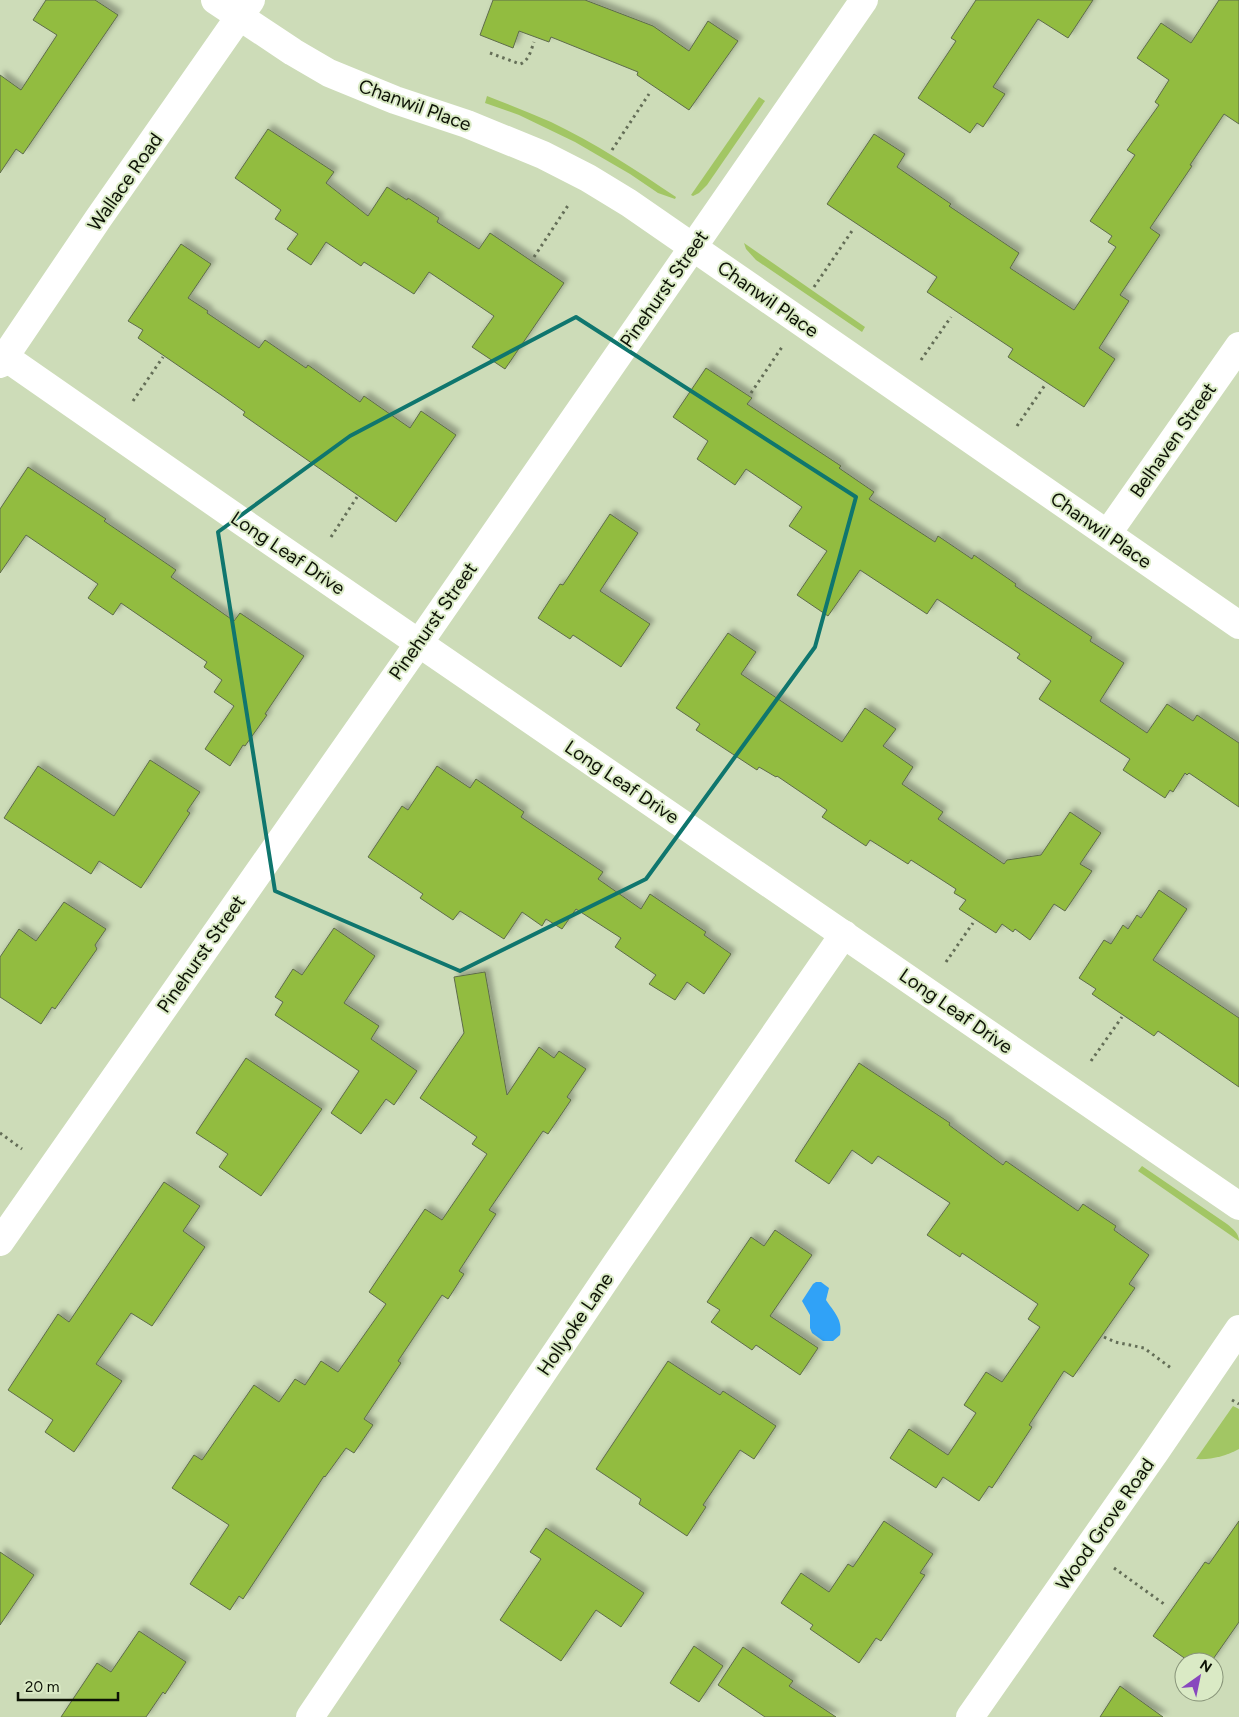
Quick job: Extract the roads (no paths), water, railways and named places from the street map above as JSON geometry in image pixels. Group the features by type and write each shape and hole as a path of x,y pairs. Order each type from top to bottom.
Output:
{"street":[{"name":"Chanwil Place","path":"215,0 245,8 293,52 329,73 395,100 467,124 543,155 629,203 1239,625"},
{"name":"Pinehurst Street","path":"0,1242 864,0"},
{"name":"Wallace Road","path":"2,361 245,8"},
{"name":"Belhaven Street","path":"1108,533 1239,346"},
{"name":"Long Leaf Drive","path":"2,361 419,642 1239,1206"},
{"name":"Hollyoke Lane","path":"310,1717 618,1261 844,934"},
{"name":"Wood Grove Road","path":"970,1717 1239,1329"}],"water":[{"path":"816,1282 821,1282 829,1288 826,1300 840,1324 840,1335 833,1341 823,1341 812,1333 810,1315 802,1301"}]}
